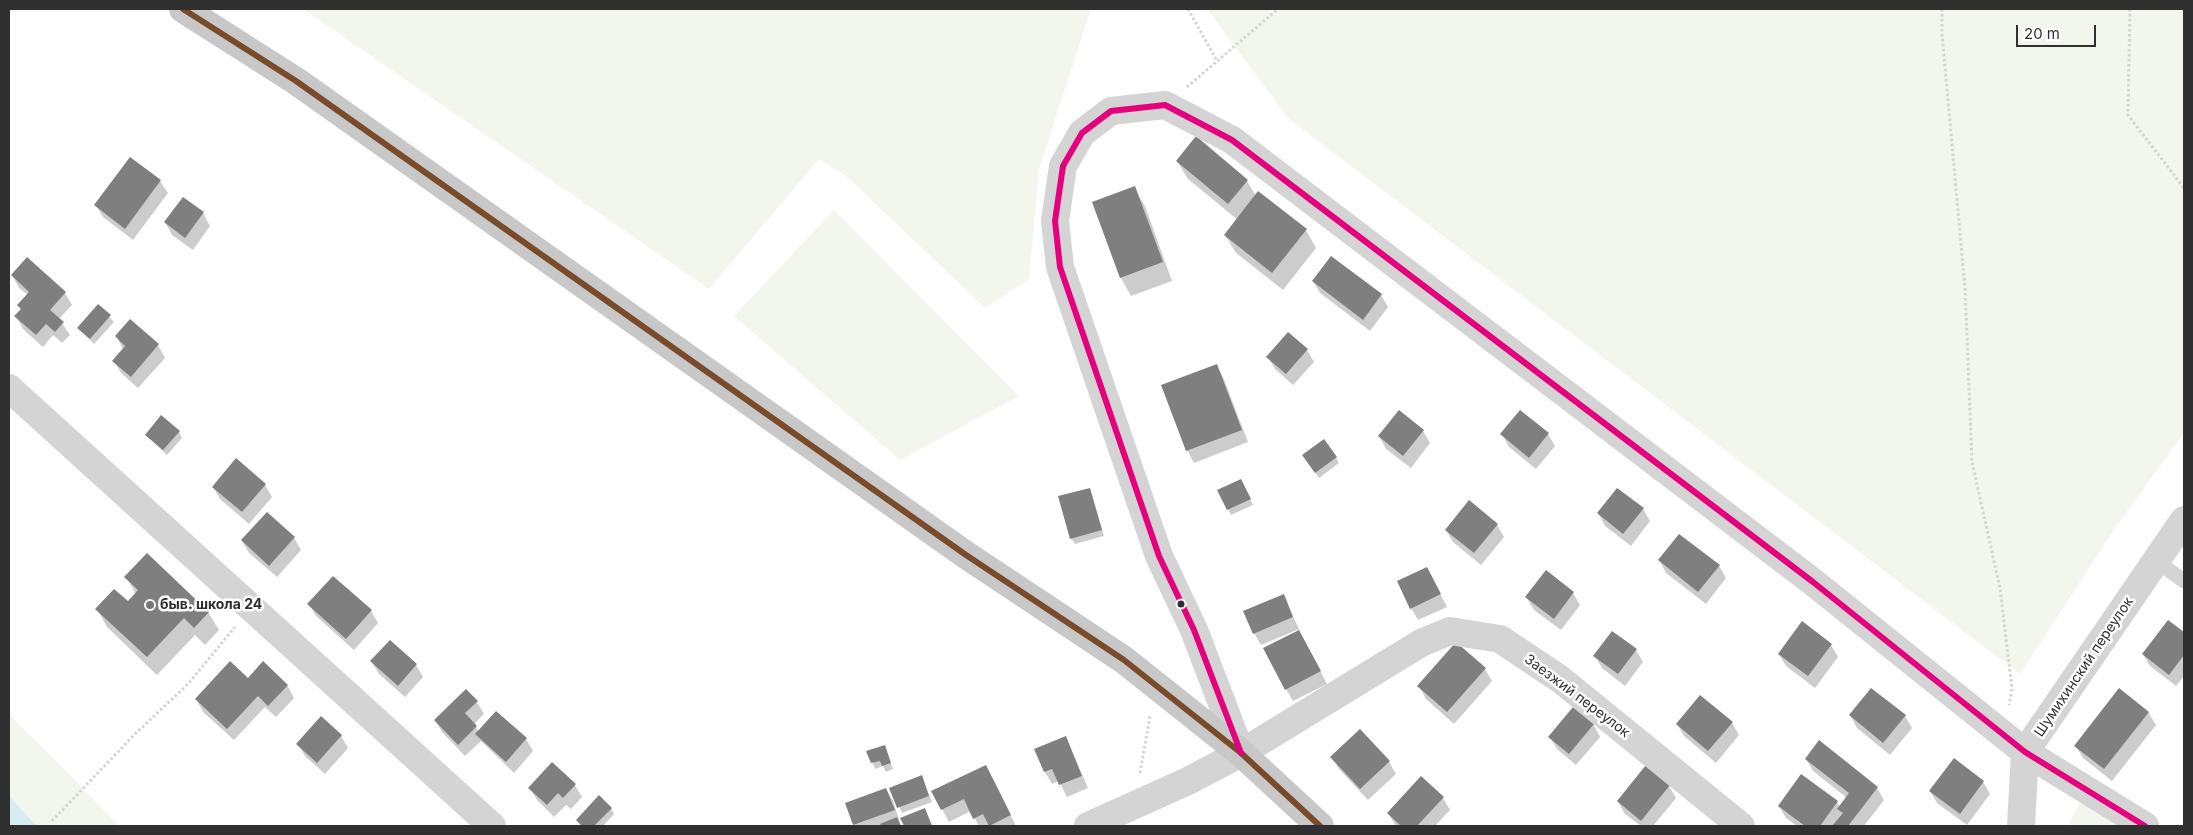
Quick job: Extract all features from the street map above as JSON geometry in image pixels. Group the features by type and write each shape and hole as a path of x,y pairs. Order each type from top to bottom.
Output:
{"main road":[{"path":"182,9 296,81 966,555 1124,660 1241,754 1320,826"}],"street":[{"path":"1241,754 1194,630 1159,556 1060,267 1055,221 1063,166 1082,133 1111,111 1165,105 1232,140 1813,582 2025,752 2145,826"},
{"path":"9,388 492,826"},
{"name":"Шумихинский переулок","path":"2025,752 2184,520"},
{"name":"Заезжий переулок","path":"1088,826 1241,754 1421,643 1450,632 1500,639 1560,679 1741,826"},
{"path":"2021,826 2025,752"}],"lane":[{"path":"2156,561 2184,581"}],"path":[{"path":"1188,9 1217,61"},
{"path":"1165,105 1278,9"},
{"path":"1942,9 1942,34 1965,288 1972,462 2000,588 2012,688 2003,734"},
{"path":"2130,9 2128,115 2184,188"},
{"path":"52,821 135,734 188,684 251,608"},
{"path":"1131,807 1143,765 1151,712"}],"shaded area":[{"path":"303,9 1091,9 1039,169 1029,279 985,308 845,175 819,159 709,289"},
{"path":"1207,9 2184,9 2184,433 2117,525 2020,674 1289,119"},
{"path":"834,210 1019,396 900,460 734,316"},
{"path":"9,714 120,826 37,826 9,796"},
{"path":"9,796 37,826 9,826"},
{"path":"2080,802 2128,826 2068,826"}],"building":[{"path":"1196,136 1248,180 1228,204 1176,161"},
{"path":"130,157 161,180 125,229 94,205"},
{"path":"1135,186 1163,262 1120,278 1092,202"},
{"path":"1258,191 1307,229 1272,273 1224,235"},
{"path":"183,197 204,212 185,238 164,222"},
{"path":"1331,256 1382,294 1363,320 1312,281"},
{"path":"27,257 66,292 50,310 64,322 55,332 46,324 36,335 14,316 21,309 17,305 29,292 11,275"},
{"path":"98,304 111,315 90,339 77,328"},
{"path":"130,319 159,344 131,377 112,361 125,346 115,336"},
{"path":"1288,332 1308,349 1286,374 1266,357"},
{"path":"1217,364 1242,430 1186,451 1161,385"},
{"path":"1399,410 1424,430 1403,456 1378,436"},
{"path":"1520,410 1549,433 1529,458 1500,434"},
{"path":"161,415 180,431 163,450 145,435"},
{"path":"1324,439 1337,457 1315,473 1302,455"},
{"path":"236,458 266,484 242,512 212,487"},
{"path":"1241,479 1251,499 1227,510 1217,490"},
{"path":"1090,488 1102,530 1070,539 1058,496"},
{"path":"1617,488 1644,508 1623,534 1597,513"},
{"path":"1469,500 1498,524 1474,553 1445,530"},
{"path":"267,512 295,537 269,566 241,540"},
{"path":"1679,534 1720,565 1698,592 1658,560"},
{"name":"быв. школа 24","path":"147,553 209,612 194,628 184,618 147,657 95,609 114,589 128,601 138,590 124,577"},
{"path":"1427,567 1441,594 1410,609 1397,581"},
{"path":"1546,570 1574,592 1554,619 1525,597"},
{"path":"333,576 372,610 346,639 307,604"},
{"path":"1284,594 1293,617 1253,634 1243,611"},
{"path":"2168,620 2184,632 2184,655 2169,675 2142,654"},
{"path":"1802,621 1832,644 1808,676 1778,654"},
{"path":"1299,630 1321,671 1285,690 1263,648"},
{"path":"1612,631 1637,649 1618,674 1593,656"},
{"path":"390,640 417,664 398,686 370,661"},
{"path":"1456,642 1486,668 1447,712 1417,686"},
{"path":"230,661 248,678 263,661 288,685 268,706 258,696 227,729 195,699"},
{"path":"1871,688 1906,715 1883,743 1849,715"},
{"path":"2119,688 2149,712 2104,769 2074,746"},
{"path":"466,689 478,701 465,713 477,726 458,745 434,720"},
{"path":"1700,695 1733,722 1708,751 1676,724"},
{"path":"1573,707 1594,724 1569,754 1548,737"},
{"path":"496,711 527,738 506,762 475,734"},
{"path":"321,716 342,735 317,763 296,744"},
{"path":"1360,729 1390,761 1360,789 1330,757"},
{"path":"1066,736 1082,776 1059,785 1052,769 1044,772 1034,749"},
{"path":"1819,740 1878,787 1848,826 1832,826 1843,813 1837,809 1849,793 1805,759"},
{"path":"885,745 891,763 882,766 880,761 871,763 866,751"},
{"path":"1954,758 1984,781 1960,814 1929,791"},
{"path":"552,762 576,784 563,798 558,793 547,805 528,788"},
{"path":"986,765 1011,815 989,826 983,814 973,819 964,799 941,810 931,791"},
{"path":"1646,765 1670,785 1641,821 1617,801"},
{"path":"1801,774 1838,801 1820,826 1805,826 1778,806"},
{"path":"922,775 929,796 897,808 889,788"},
{"path":"1421,776 1444,797 1417,826 1401,826 1387,813"},
{"path":"886,788 895,810 853,825 845,803"},
{"path":"599,795 612,808 594,826 582,826 576,820"},
{"path":"925,808 932,826 904,826 900,818"},
{"path":"897,817 901,826 881,826 880,824"}],"transit line":[{"path":"183,9 296,81 966,555 1124,660 1241,753 1320,826"},
{"path":"1241,753 1194,630 1159,556 1060,267 1055,221 1063,166 1082,133 1111,111 1165,105 1232,140 1813,582 2025,752 2145,826"}],"place":[{"name":"быв. школа 24","path":"150,605"}]}
